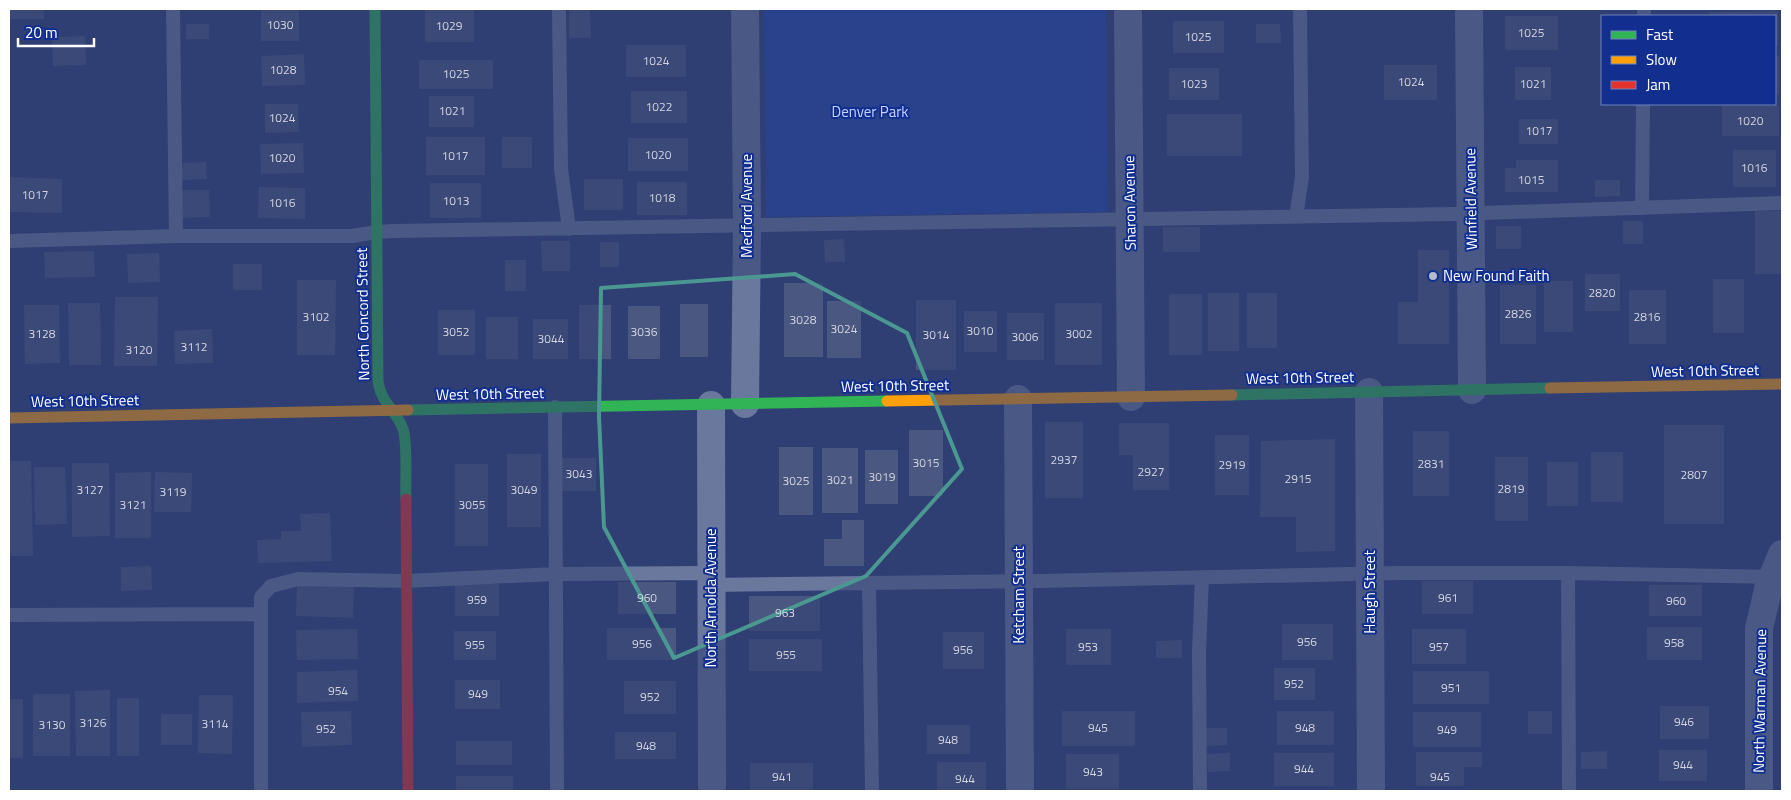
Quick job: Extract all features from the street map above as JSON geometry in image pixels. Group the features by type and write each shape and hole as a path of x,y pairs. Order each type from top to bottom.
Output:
{"main road":[{"name":"North Concord Street","path":"375,9 378,387 382,400 400,421 405,434 408,791"},
{"name":"West 10th Street","path":"9,418 1782,384"}],"street":[{"name":"Medford Avenue","path":"745,9 746,404"},
{"name":"Sharon Avenue","path":"1128,9 1131,397"},
{"name":"Winfield Avenue","path":"1469,9 1472,390"},
{"name":"Haugh Street","path":"1369,392 1371,791"},
{"name":"Ketcham Street","path":"1018,399 1020,791"},
{"name":"North Arnolda Avenue","path":"711,405 712,791"},
{"name":"North Warman Avenue","path":"1759,791 1758,640 1763,607 1779,569"}],"lane":[{"path":"173,9 176,236"},
{"path":"559,9 561,169 568,229"},
{"path":"1296,217 1302,177 1300,9"},
{"path":"1642,208 1643,105"},
{"path":"9,240 176,236 352,236 376,232 1471,214 1782,203"},
{"path":"555,407 557,791"},
{"path":"260,791 260,597 271,586 298,579 406,581 555,574 869,583 1019,582 1370,573 1568,573 1779,569"},
{"path":"1568,573 1570,791"},
{"path":"1200,791 1199,652 1202,577"},
{"path":"869,583 872,791"},
{"path":"9,615 260,614"}],"highlighted area":[{"path":"795,274 907,333 962,469 866,576 674,658 604,527 599,416 601,288"}],"green space":[{"name":"Denver Park","path":"764,9 1106,9 1108,212 766,217"}],"building":[{"path":"9,9 44,9 44,19 9,19"},
{"path":"569,9 590,9 591,38 569,38"},
{"path":"261,10 299,10 299,41 261,41"},
{"path":"425,10 474,10 474,42 425,42"},
{"path":"1778,11 1778,46 1776,46 1776,15 1710,15 1710,12"},
{"path":"1505,16 1558,16 1558,50 1505,50"},
{"path":"1173,21 1224,21 1224,53 1173,53"},
{"path":"186,24 209,24 209,39 186,39"},
{"path":"1256,24 1280,24 1281,43 1256,43"},
{"path":"85,36 86,65 53,66 52,37"},
{"path":"626,45 686,45 686,77 626,77"},
{"path":"304,54 305,85 262,86 261,56"},
{"path":"1776,56 1779,56 1779,94 1776,94"},
{"path":"419,60 493,60 493,89 419,89"},
{"path":"1384,65 1437,65 1437,100 1384,100"},
{"path":"1515,67 1551,67 1551,100 1515,100"},
{"path":"1169,68 1219,68 1219,100 1169,100"},
{"path":"631,91 687,91 687,123 631,123"},
{"path":"429,96 474,96 474,127 429,127"},
{"path":"265,104 298,104 299,132 265,133"},
{"path":"1722,106 1779,106 1779,136 1722,136"},
{"path":"1167,114 1242,114 1242,156 1167,156"},
{"path":"1519,119 1558,119 1558,144 1519,144"},
{"path":"426,137 485,137 485,175 426,175"},
{"path":"502,137 532,137 532,168 502,168"},
{"path":"628,138 688,138 688,171 628,171"},
{"path":"303,143 304,173 261,174 260,144"},
{"path":"1733,150 1776,150 1776,187 1733,187"},
{"path":"1516,160 1558,160 1558,192 1505,192 1505,168 1516,168"},
{"path":"206,162 207,179 182,180 181,163"},
{"path":"9,177 62,179 62,213 9,212"},
{"path":"584,179 623,179 623,210 584,210"},
{"path":"1595,180 1620,180 1620,196 1595,197"},
{"path":"637,182 687,182 687,215 637,215"},
{"path":"430,183 481,183 481,218 430,218"},
{"path":"259,187 305,188 305,219 258,218"},
{"path":"181,190 209,190 210,217 182,218"},
{"path":"1755,211 1782,211 1782,274 1755,274"},
{"path":"1623,221 1643,221 1643,244 1623,244"},
{"path":"1496,226 1521,226 1521,249 1496,249"},
{"path":"1163,227 1200,227 1200,252 1163,252"},
{"path":"844,239 845,262 825,262 824,240"},
{"path":"541,241 570,241 570,271 542,271"},
{"path":"600,242 619,242 619,267 600,267"},
{"name":"New Found Faith","path":"1418,250 1449,250 1449,344 1398,344 1398,302 1418,302"},
{"path":"94,251 95,277 45,278 44,252"},
{"path":"159,253 160,282 128,283 127,254"},
{"path":"505,260 526,260 526,291 505,291"},
{"path":"233,264 262,264 262,290 233,290"},
{"path":"1585,274 1620,274 1620,311 1585,311"},
{"path":"1713,279 1744,279 1744,333 1713,333"},
{"path":"297,280 336,280 335,355 297,355"},
{"path":"1544,281 1573,281 1573,332 1544,332"},
{"path":"784,283 823,283 823,357 784,357"},
{"path":"1500,285 1536,285 1536,344 1500,344"},
{"path":"1629,290 1666,290 1666,344 1629,344"},
{"path":"1208,293 1239,293 1239,351 1208,351"},
{"path":"1247,293 1277,293 1277,348 1247,348"},
{"path":"1169,294 1202,294 1202,355 1169,355"},
{"path":"115,297 158,297 157,366 114,366"},
{"path":"916,300 956,300 956,370 916,370"},
{"path":"827,301 861,301 861,358 827,358"},
{"path":"68,303 100,303 101,365 69,365"},
{"path":"1055,303 1102,303 1102,365 1055,365"},
{"path":"680,304 708,304 708,357 680,357"},
{"path":"24,305 59,305 60,363 25,364"},
{"path":"579,305 611,305 611,359 579,359"},
{"path":"628,306 660,306 660,359 628,359"},
{"path":"438,310 475,310 475,355 438,355"},
{"path":"964,311 997,311 997,352 964,352"},
{"path":"1007,313 1044,313 1044,360 1007,360"},
{"path":"486,317 518,317 518,359 486,359"},
{"path":"533,319 568,319 568,359 533,359"},
{"path":"212,329 213,363 175,364 174,331"},
{"path":"1045,422 1083,422 1083,498 1045,498"},
{"path":"1119,423 1169,423 1169,490 1133,490 1133,455 1119,455"},
{"path":"1664,425 1724,425 1724,524 1664,524"},
{"path":"909,430 943,430 943,496 909,496"},
{"path":"1413,431 1449,431 1449,496 1413,496"},
{"path":"1215,435 1249,435 1249,495 1215,495"},
{"path":"1335,439 1335,551 1296,552 1296,517 1260,517 1261,441"},
{"path":"779,447 813,447 813,515 779,515"},
{"path":"822,448 858,448 858,513 822,513"},
{"path":"865,450 898,450 898,504 865,504"},
{"path":"1591,452 1623,452 1623,502 1591,502"},
{"path":"507,454 541,454 541,527 507,527"},
{"path":"1495,457 1528,457 1528,521 1495,521"},
{"path":"561,458 596,458 596,491 561,491"},
{"path":"9,461 31,461 33,556 9,556"},
{"path":"1547,462 1578,462 1578,506 1547,506"},
{"path":"72,463 109,463 110,536 72,537"},
{"path":"455,464 488,464 488,546 455,546"},
{"path":"34,467 65,467 67,524 35,525"},
{"path":"151,472 151,538 115,538 115,473"},
{"path":"155,472 192,473 191,512 154,512"},
{"path":"330,513 332,561 258,563 257,540 281,539 281,531 301,531 300,514"},
{"path":"842,520 864,520 864,566 824,566 824,539 842,539"},
{"path":"151,566 152,590 121,591 121,567"},
{"path":"1422,581 1473,581 1473,614 1422,614"},
{"path":"618,582 676,582 676,614 618,614"},
{"path":"455,584 499,584 499,616 455,616"},
{"path":"297,585 354,586 353,618 296,616"},
{"path":"1649,585 1702,585 1702,616 1649,616"},
{"path":"749,596 820,596 820,631 749,631"},
{"path":"1282,624 1333,624 1333,660 1282,660"},
{"path":"1647,627 1702,627 1702,660 1647,660"},
{"path":"607,628 676,628 676,660 607,660"},
{"path":"357,629 358,659 297,660 296,630"},
{"path":"1066,629 1111,629 1111,665 1066,665"},
{"path":"1412,629 1466,629 1466,664 1412,664"},
{"path":"454,631 496,631 496,660 454,660"},
{"path":"943,632 984,632 984,669 943,669"},
{"path":"749,639 822,639 822,671 749,671"},
{"path":"1182,640 1182,658 1156,658 1156,641"},
{"path":"1274,668 1315,668 1315,700 1274,700"},
{"path":"357,670 358,701 297,703 297,672"},
{"path":"1413,671 1489,671 1489,704 1413,704"},
{"path":"455,680 500,680 500,709 455,709"},
{"path":"624,681 676,681 676,714 624,714"},
{"path":"110,690 110,756 76,756 75,691"},
{"path":"33,694 70,694 70,756 33,756"},
{"path":"199,695 233,695 232,754 198,753"},
{"path":"117,698 139,698 139,756 117,756"},
{"path":"9,699 23,699 23,758 9,758"},
{"path":"1660,706 1709,706 1709,739 1660,739"},
{"path":"351,711 352,745 302,747 301,712"},
{"path":"1062,711 1135,711 1135,746 1062,746"},
{"path":"1277,711 1334,711 1334,745 1277,745"},
{"path":"1528,711 1552,711 1552,734 1528,734"},
{"path":"1413,712 1481,712 1481,747 1413,747"},
{"path":"161,714 192,714 192,745 161,745"},
{"path":"927,725 970,725 970,754 927,754"},
{"path":"1205,728 1227,728 1227,745 1206,746"},
{"path":"615,732 676,732 676,759 615,759"},
{"path":"456,741 512,741 512,765 456,765"},
{"path":"1659,750 1707,750 1707,781 1659,781"},
{"path":"1607,751 1607,769 1581,769 1581,752"},
{"path":"1416,752 1482,752 1482,767 1464,767 1464,786 1416,786"},
{"path":"1230,753 1230,771 1208,772 1207,754"},
{"path":"1274,753 1334,753 1334,786 1274,786"},
{"path":"1066,754 1119,754 1119,789 1066,789"},
{"path":"937,762 986,762 986,791 937,791"},
{"path":"750,763 813,763 813,791 750,791"},
{"path":"456,776 513,776 513,791 456,791"}],"traffic: fast":[{"path":"375,9 378,381 382,395 397,416 405,435 406,499"},
{"path":"1232,395 1550,388"},
{"path":"408,410 887,401"}],"traffic: slow":[{"path":"1550,388 1782,384"},
{"path":"887,401 1232,395"},
{"path":"9,418 408,410"}],"traffic: jam":[{"path":"406,499 408,791"}],"place":[{"name":"New Found Faith","path":"1433,276"}]}
